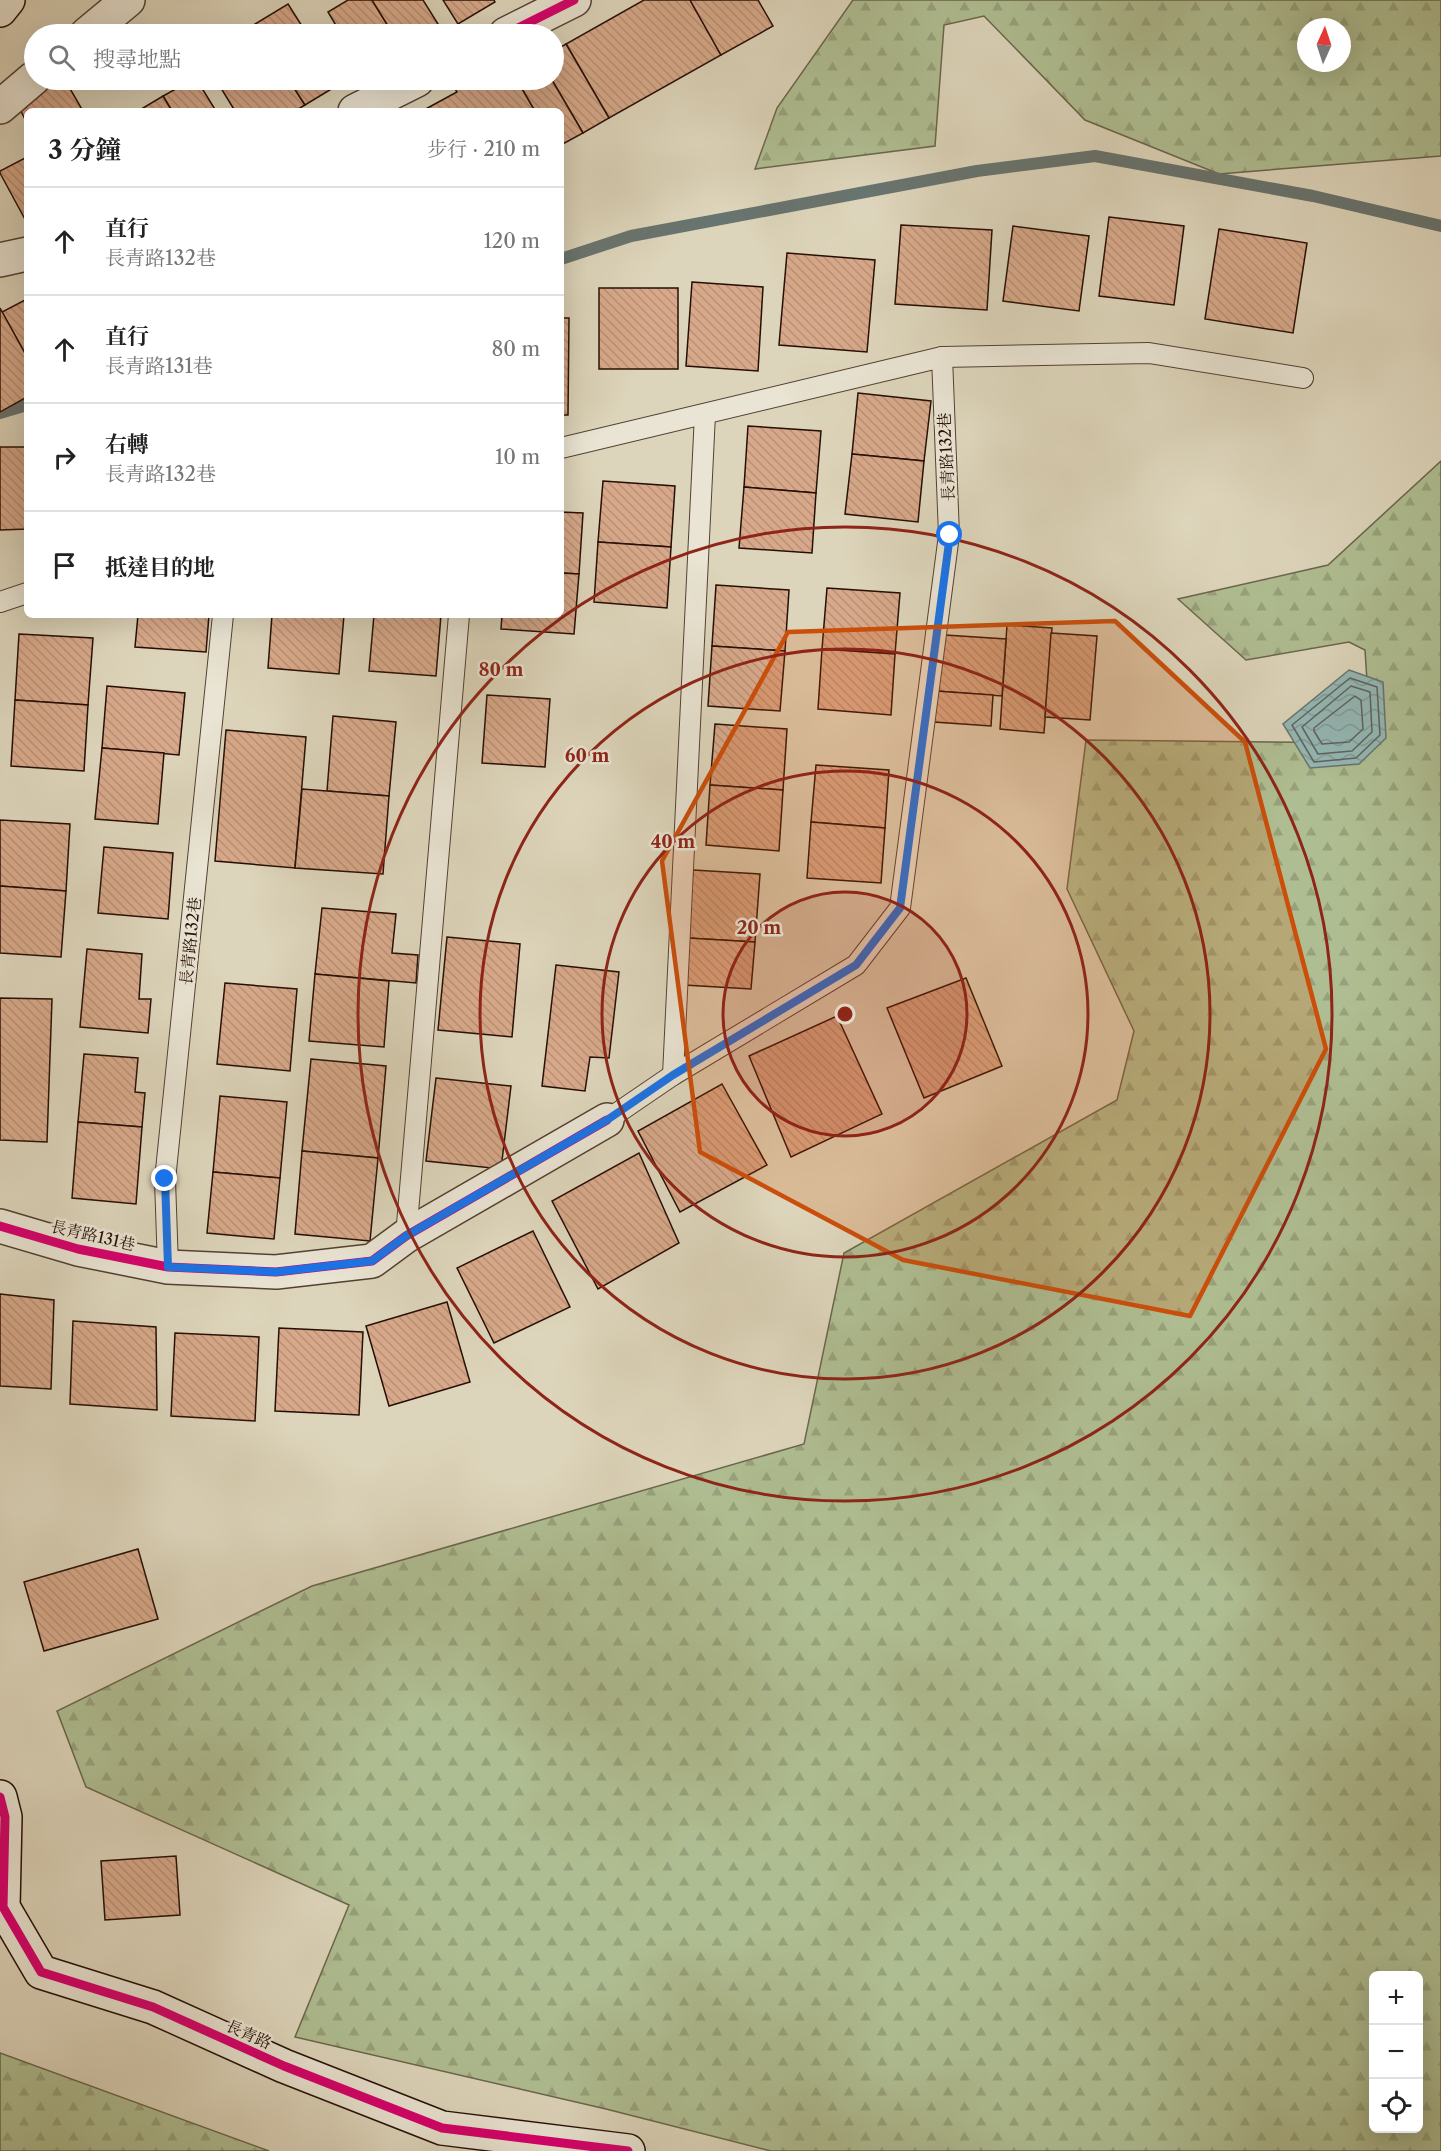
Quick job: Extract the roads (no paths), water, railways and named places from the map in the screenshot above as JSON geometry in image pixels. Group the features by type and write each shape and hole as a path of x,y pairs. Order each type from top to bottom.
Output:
{"street":[{"path":"0,10 8,0"},
{"path":"99,24 128,0"},
{"path":"526,24 574,0"},
{"path":"0,108 24,87"},
{"path":"361,108 397,90"},
{"path":"0,260 24,256"},
{"name":"長青路131巷","path":"0,1226 78,1249 168,1267 276,1272 372,1261 406,1236 607,1120"},
{"name":"長青路","path":"0,1797 5,1817 3,1907 41,1972 153,2007 284,2066 442,2128 628,2151"}],"lane":[{"path":"564,447 942,357 1149,353 1303,378"},
{"name":"長青路132巷","path":"607,1120 673,1075 856,965 900,908 950,535 942,357"},
{"path":"673,1075 705,414"},
{"path":"0,602 24,594"},
{"name":"長青路132巷","path":"168,1267 165,1179 223,618"},
{"path":"406,1236 459,618"}],"water":[{"path":"1349,670 1383,682 1386,738 1359,764 1310,768 1283,724"}],"waterway":[{"path":"564,258 631,236 977,171 1095,156 1313,196 1441,226"},
{"path":"0,413 24,406"}]}
